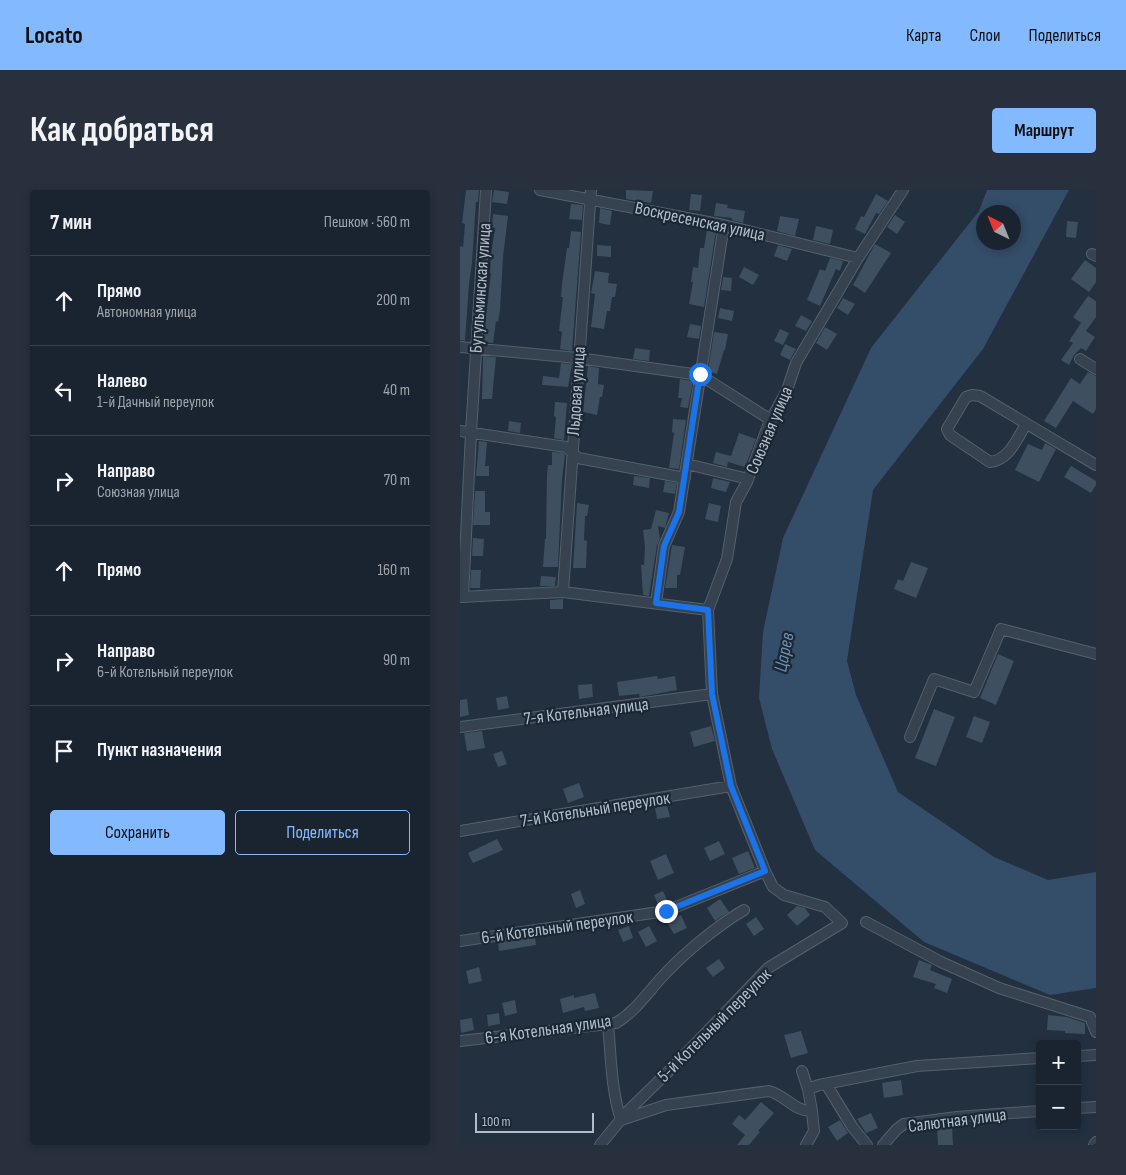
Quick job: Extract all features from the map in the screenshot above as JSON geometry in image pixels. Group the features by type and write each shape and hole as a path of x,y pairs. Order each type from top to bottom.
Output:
{"street":[{"name":"Бугульминская улица","path":"462,597 486,190"},
{"name":"Воскресенская улица","path":"540,190 591,195 858,258"},
{"name":"Союзная улица","path":"842,923 825,906 784,895 773,886 765,871 731,786 712,694 708,610 727,559 736,502 748,479 771,420 787,390 796,363 858,258 903,190"},
{"name":"Льдовая улица","path":"563,592 578,358 591,195"},
{"path":"656,603 664,546 679,512 724,225"},
{"path":"460,347 578,358 700,374 771,420"},
{"path":"1080,359 1096,369"},
{"path":"1026,424 1006,456 997,461 990,462 950,435 947,429 966,397 972,395 980,396 1096,466"},
{"path":"460,431 566,447 578,458 684,478"},
{"path":"687,464 748,479"},
{"path":"462,597 563,592 708,610"},
{"path":"910,737 934,679 974,692 1001,629 1096,654"},
{"name":"7-я Котельная улица","path":"460,727 712,694"},
{"name":"7-й Котельный переулок","path":"460,831 731,786"},
{"name":"6-й Котельный переулок","path":"460,941 666,911 765,871"},
{"name":"6-я Котельная улица","path":"460,1041 616,1023 631,1013 674,965 726,920 744,910"},
{"path":"866,922 941,962 999,988 1090,1016 1096,1032"},
{"name":"5-й Котельный переулок","path":"600,1145 621,1120 768,968 842,923"},
{"path":"608,1024 615,1102 621,1120 666,1105 769,1091 776,1093 806,1111 812,1111"},
{"path":"1081,1056 1096,1055"},
{"path":"808,1089 917,1066 1036,1058"},
{"path":"802,1071 808,1089 814,1131 806,1145"},
{"path":"826,1084 853,1128 867,1145"},
{"path":"1081,1108 1096,1107"},
{"name":"Салютная улица","path":"883,1145 896,1129 904,1124 957,1117 1036,1111"}],"water":[{"name":"Царев","path":"987,190 1069,190 983,349 873,490 847,661 856,695 898,792 994,857 1048,880 1096,872 1096,988 1050,995 924,942 815,850 772,749 759,698 763,632 783,538 871,348 976,215 976,250 1021,250 1021,205 981,205"}],"building":[{"path":"466,190 479,190 478,202 476,202 465,341 460,340 460,246 463,247 465,224 462,223"},
{"path":"494,190 509,192 507,204 492,202"},
{"path":"626,190 653,191 651,203 626,199"},
{"path":"691,194 702,195 700,211 689,210"},
{"path":"876,194 888,201 879,214 876,213 865,234 855,229 861,216 864,217"},
{"path":"716,203 728,205 727,208 745,211 743,223 732,220 732,218 714,216"},
{"path":"571,204 583,205 582,220 569,219"},
{"path":"600,208 612,211 610,225 599,223"},
{"path":"493,214 508,216 503,257 500,310 498,322 496,321 493,343 483,342 495,228 492,227"},
{"path":"895,215 905,222 897,234 887,227"},
{"path":"780,216 799,219 795,236 777,231"},
{"path":"1067,221 1078,222 1076,238 1066,237"},
{"path":"816,226 833,230 830,244 813,240"},
{"path":"707,229 716,231 704,307 689,304 693,282 691,282 693,267 698,268 700,248 704,248"},
{"path":"571,231 581,232 572,351 560,349 562,332 559,331 563,297 561,297 562,284"},
{"path":"875,244 891,253 865,293 853,285"},
{"path":"597,245 611,246 611,257 597,256"},
{"path":"778,245 792,249 787,261 774,256"},
{"path":"830,258 843,261 840,271 836,269 820,306 807,300 820,269 825,271"},
{"path":"1085,260 1096,268 1096,282 1089,292 1071,279"},
{"path":"744,267 759,275 753,285 739,277"},
{"path":"595,271 609,273 608,283 617,284 615,297 612,297 610,311 607,311 604,329 591,327 595,294 591,293"},
{"path":"723,277 732,278 731,291 721,290"},
{"path":"1088,296 1096,301 1096,317 1086,331 1095,337 1086,351 1081,348 1074,355 1069,365 1061,360 1073,343 1069,341 1081,323 1073,317"},
{"path":"843,298 855,304 848,315 837,308"},
{"path":"720,308 734,311 732,321 718,318"},
{"path":"801,315 812,321 806,331 795,326"},
{"path":"690,324 701,326 699,339 687,337"},
{"path":"825,327 837,334 827,350 816,343"},
{"path":"780,329 789,333 783,345 774,341"},
{"path":"714,332 728,334 717,374 708,371"},
{"path":"785,344 796,349 790,360 780,355"},
{"path":"635,348 650,350 649,361 633,359"},
{"path":"483,356 496,357 492,399 482,399"},
{"path":"561,363 572,364 568,387 542,385 543,376 559,378"},
{"path":"588,366 599,368 598,384 604,385 597,415 583,412"},
{"path":"1088,372 1096,376 1096,409 1093,414 1073,401 1056,428 1044,421 1071,378 1080,384"},
{"path":"680,379 693,381 688,408 680,407 682,398 678,398"},
{"path":"555,402 567,403 564,440 554,438"},
{"path":"673,419 686,420 679,469 669,468 674,433 672,432"},
{"path":"509,421 521,423 520,433 508,431"},
{"path":"739,433 756,439 745,467 728,462 727,467 713,463 716,452 731,456"},
{"path":"479,441 487,442 485,466 489,466 489,476 476,476"},
{"path":"1045,443 1056,449 1039,482 1015,470 1028,444 1042,450"},
{"path":"552,452 565,455 558,567 543,567 546,539 547,475 548,465 552,465"},
{"path":"1071,466 1096,481 1096,485 1091,493 1064,477"},
{"path":"634,476 650,478 649,488 633,485"},
{"path":"713,478 730,482 726,492 711,488"},
{"path":"665,481 677,483 675,494 663,492"},
{"path":"475,491 485,491 485,512 490,512 490,525 473,525"},
{"path":"577,503 589,505 587,516 585,516 584,540 587,541 586,568 573,568"},
{"path":"709,503 721,506 718,522 705,519"},
{"path":"656,510 669,513 665,528 658,526 660,539 657,545 649,596 643,595 641,565 644,565 645,547 643,530 651,529"},
{"path":"473,538 484,539 483,556 472,556"},
{"path":"672,545 685,547 680,575 677,575 677,588 665,588"},
{"path":"911,562 928,568 916,598 894,589 898,579 903,581"},
{"path":"471,570 481,570 480,588 470,588"},
{"path":"541,576 556,577 555,586 540,586"},
{"path":"563,599 563,609 550,609 550,600"},
{"path":"998,654 1014,661 996,705 980,698"},
{"path":"657,676 658,679 675,676 677,690 640,697 639,694 619,696 617,682"},
{"path":"592,684 593,697 579,699 578,685"},
{"path":"507,696 509,708 498,710 496,698"},
{"path":"467,699 469,715 460,717 460,700"},
{"path":"934,709 955,717 936,766 915,758"},
{"path":"974,716 990,722 982,743 966,737"},
{"path":"711,726 715,741 694,747 690,732"},
{"path":"482,731 485,748 467,751 464,733"},
{"path":"502,751 507,764 498,767 493,754"},
{"path":"579,783 584,797 568,803 563,789"},
{"path":"667,805 670,817 657,819 655,808"},
{"path":"497,839 503,850 473,863 468,853"},
{"path":"719,841 725,854 710,861 704,848"},
{"path":"748,851 755,868 739,874 732,858"},
{"path":"666,854 674,873 658,880 650,861"},
{"path":"580,890 585,904 576,908 571,894"},
{"path":"663,891 668,902 658,905 654,895"},
{"path":"720,899 729,912 715,921 707,908"},
{"path":"797,906 805,908 810,915 797,926 787,915"},
{"path":"681,915 687,928 674,934 667,922"},
{"path":"756,917 764,929 754,936 746,924"},
{"path":"629,926 633,938 623,942 618,930"},
{"path":"649,926 657,941 646,947 638,932"},
{"path":"535,937 536,945 499,951 498,942"},
{"path":"719,959 725,968 713,977 706,968"},
{"path":"919,960 932,965 930,970 952,979 947,993 934,988 936,984 913,977"},
{"path":"479,967 482,981 469,984 466,971"},
{"path":"595,993 599,1008 585,1011 584,1007 563,1013 560,999 574,995 574,998"},
{"path":"515,1000 517,1013 505,1016 502,1003"},
{"path":"499,1013 500,1024 488,1026 487,1015"},
{"path":"1048,1015 1067,1017 1085,1023 1085,1034 1047,1030"},
{"path":"472,1018 474,1030 461,1033 460,1020"},
{"path":"801,1031 808,1053 791,1058 784,1035"},
{"path":"901,1080 903,1095 884,1098 882,1083"},
{"path":"761,1102 774,1113 758,1131 760,1132 749,1145 737,1145 745,1135 732,1124 739,1115 745,1120"},
{"path":"871,1113 878,1128 866,1133 857,1119"},
{"path":"840,1120 848,1133 837,1141 828,1127"},
{"path":"952,1126 953,1145 938,1145 937,1127"}],"route":[{"path":"666,911 765,871 731,786 712,694 708,610 656,603 664,546 679,512 700,374"}]}
